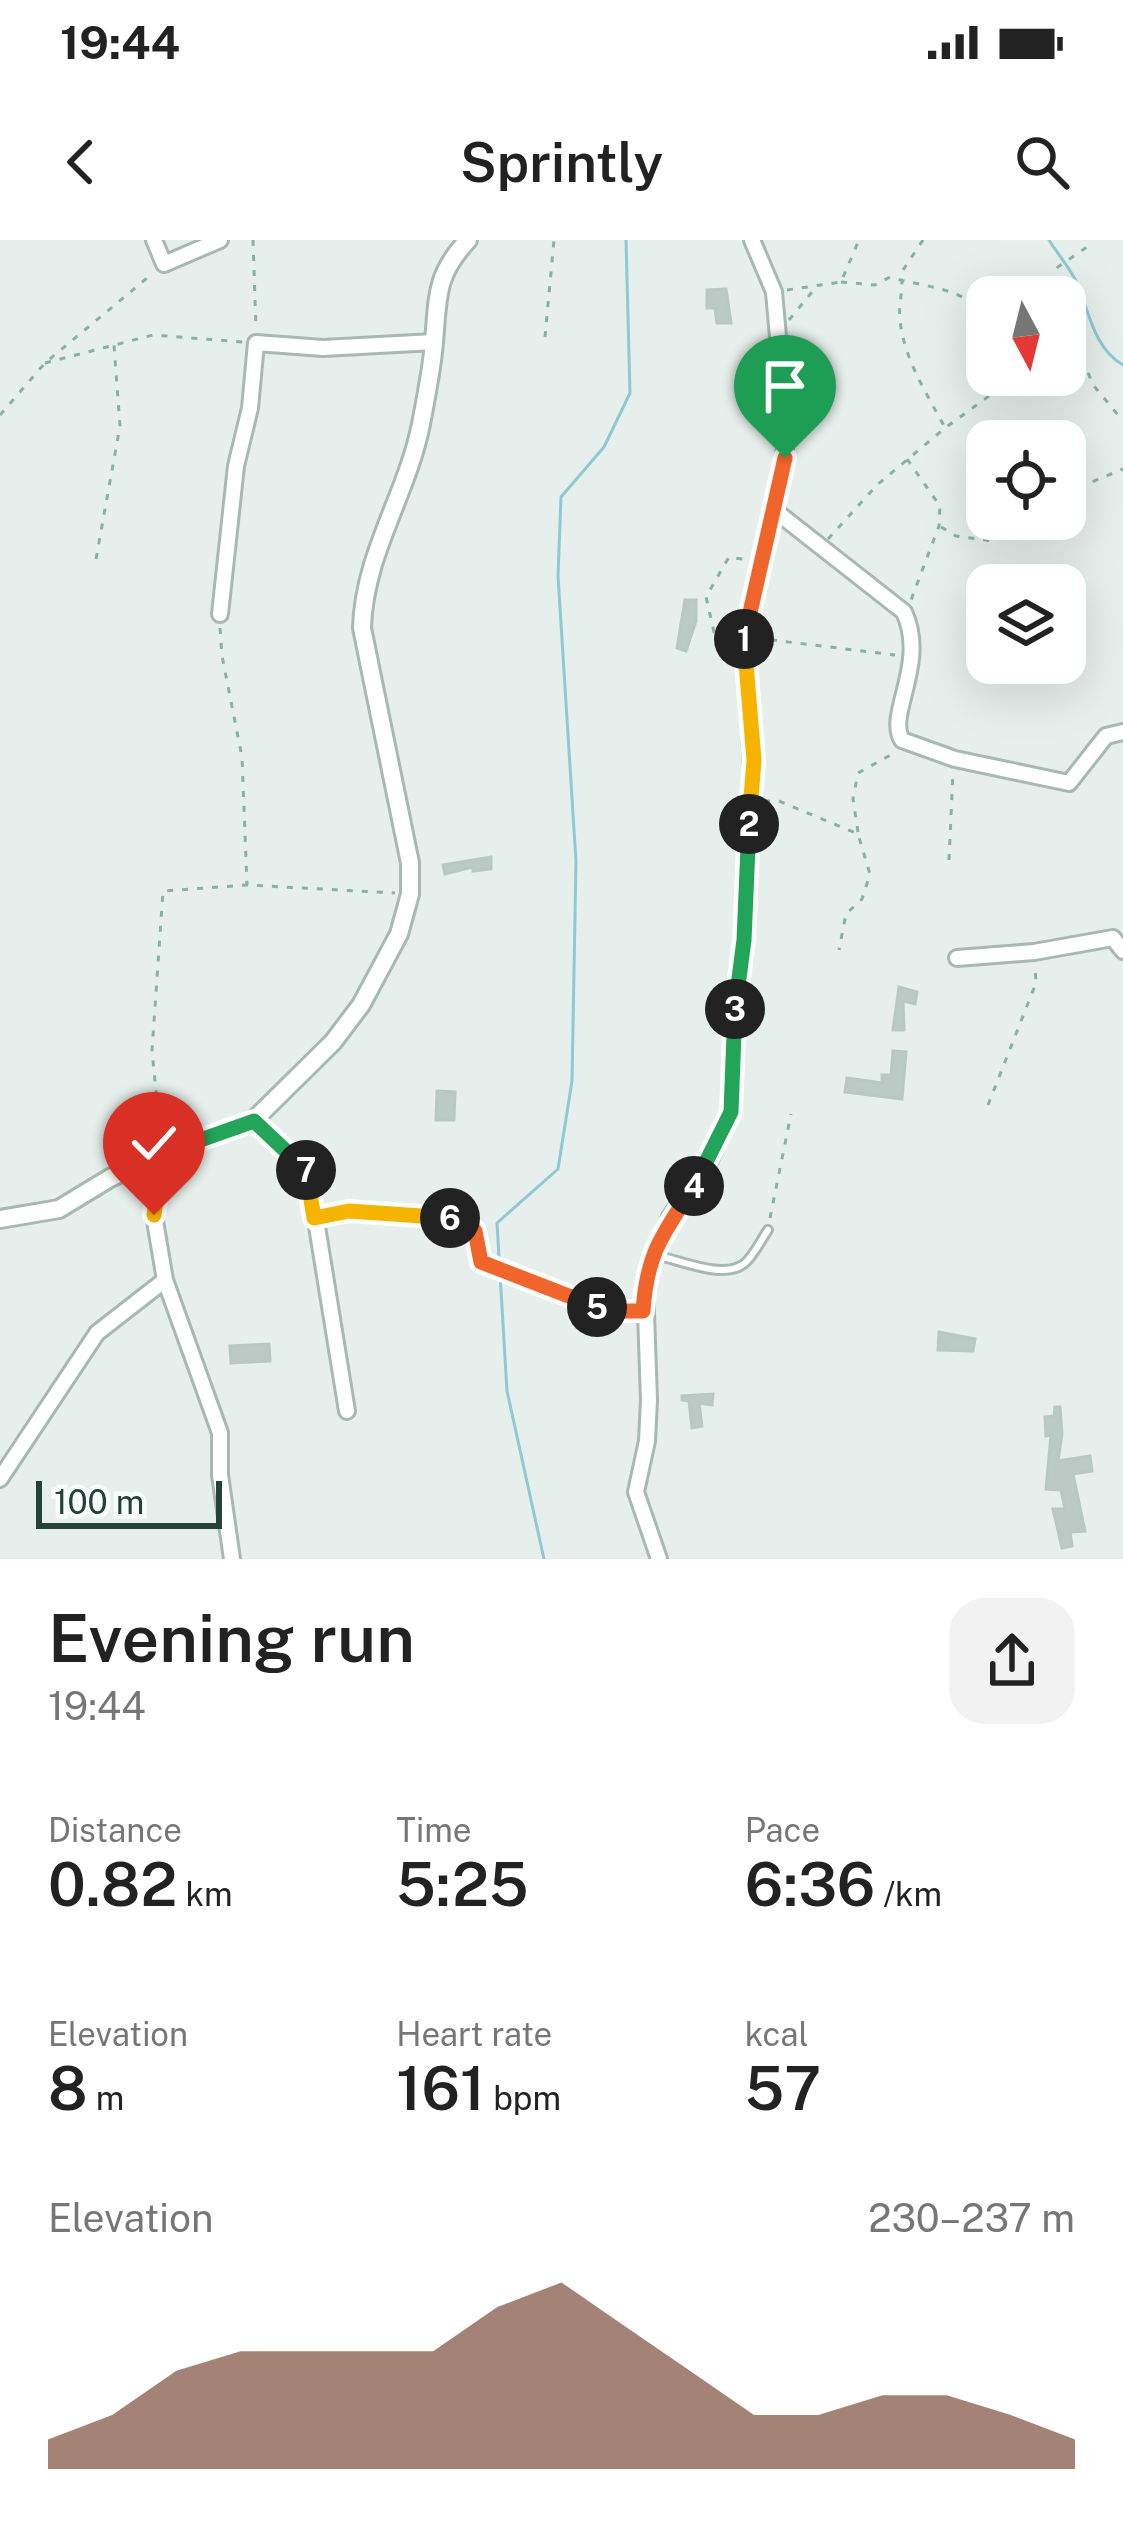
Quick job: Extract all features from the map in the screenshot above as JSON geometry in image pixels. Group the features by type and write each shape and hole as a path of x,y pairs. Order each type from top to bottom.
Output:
{"street":[{"path":"154,240 164,264 220,240"},
{"path":"0,1220 59,1209 161,1154 254,1121 334,1042 361,1005 399,934 410,894 410,863 362,628 362,597 420,429 434,342 436,291 451,257 468,240"},
{"path":"659,1559 636,1492 645,1455 649,1400 645,1284 670,1217 710,1160 731,1112 754,760 744,636 787,437 775,292 752,240"},
{"path":"220,614 236,466 250,408 256,343 331,347 434,342"},
{"path":"774,510 904,612 912,630 913,663 896,724 905,742 955,759 1069,783 1106,736 1123,732"},
{"path":"957,958 1034,952 1114,938 1123,951"},
{"path":"254,1121 308,1171 347,1411"},
{"path":"161,1154 154,1215 165,1280 220,1433 220,1475 232,1559"},
{"path":"0,1479 97,1333 165,1280"}],"lane":[{"path":"654,1255 714,1269 738,1268 768,1230"}],"path":[{"path":"45,363 168,333 256,343 253,240"},
{"path":"545,337 554,240"},
{"path":"841,282 859,240"},
{"path":"923,240 901,273 900,320 907,354 945,428"},
{"path":"1055,276 1055,269 1087,247 1085,240"},
{"path":"0,415 45,363 164,264"},
{"path":"775,292 841,282 875,285 890,277 952,290 966,299"},
{"path":"781,330 818,284"},
{"path":"96,559 119,426 114,344"},
{"path":"1086,368 1123,421"},
{"path":"818,548 907,459 989,396"},
{"path":"904,612 939,526 940,506 907,459"},
{"path":"1086,484 1123,469"},
{"path":"939,526 966,538"},
{"path":"763,562 729,557 706,597 714,632 900,656 913,663"},
{"path":"220,614 222,656 242,757 247,885"},
{"path":"839,950 846,914 862,899 870,874 853,799 858,772 891,758 905,742"},
{"path":"949,860 955,759"},
{"path":"750,801 779,801 859,834"},
{"path":"161,1154 152,1051 154,973 164,891 247,885 410,894"},
{"path":"988,1105 1036,983 1034,952"},
{"path":"768,1230 791,1114"},
{"path":"314,1218 349,1211 463,1219 475,1231 481,1262 608,1311 643,1311"}],"building":[{"path":"726,289 731,323 717,323 715,308 707,308 707,290"},
{"path":"685,600 696,600 696,621 686,651 677,648"},
{"path":"491,857 491,869 473,871 473,867 445,874 443,865"},
{"path":"899,987 917,992 915,1004 903,1001 904,1030 893,1030"},
{"path":"893,1051 906,1052 902,1099 845,1092 847,1078 882,1083 882,1075 891,1075"},
{"path":"437,1091 455,1092 454,1120 436,1120"},
{"path":"939,1332 975,1339 973,1351 938,1350"},
{"path":"269,1344 270,1361 231,1363 230,1346"},
{"path":"713,1394 712,1405 699,1403 702,1426 692,1428 689,1401 682,1396"},
{"path":"1055,1407 1060,1407 1062,1434 1058,1461 1090,1456 1092,1471 1073,1474 1085,1531 1070,1532 1072,1546 1062,1548 1053,1509 1065,1509 1061,1490 1046,1489 1051,1435 1046,1436 1045,1417 1054,1416"}],"waterway":[{"path":"544,1559 507,1391 497,1223 558,1169 572,1081 576,861 558,576 561,497 604,447 630,393 626,240"},
{"path":"1049,240 1076,281 1098,339 1123,365"}],"route":[{"path":"154,1215 161,1154 254,1121 308,1171 314,1218 349,1211 463,1219 475,1231 481,1262 608,1311 643,1311 645,1284 661,1237 710,1160 731,1112 754,760 744,636 785,458"}]}
